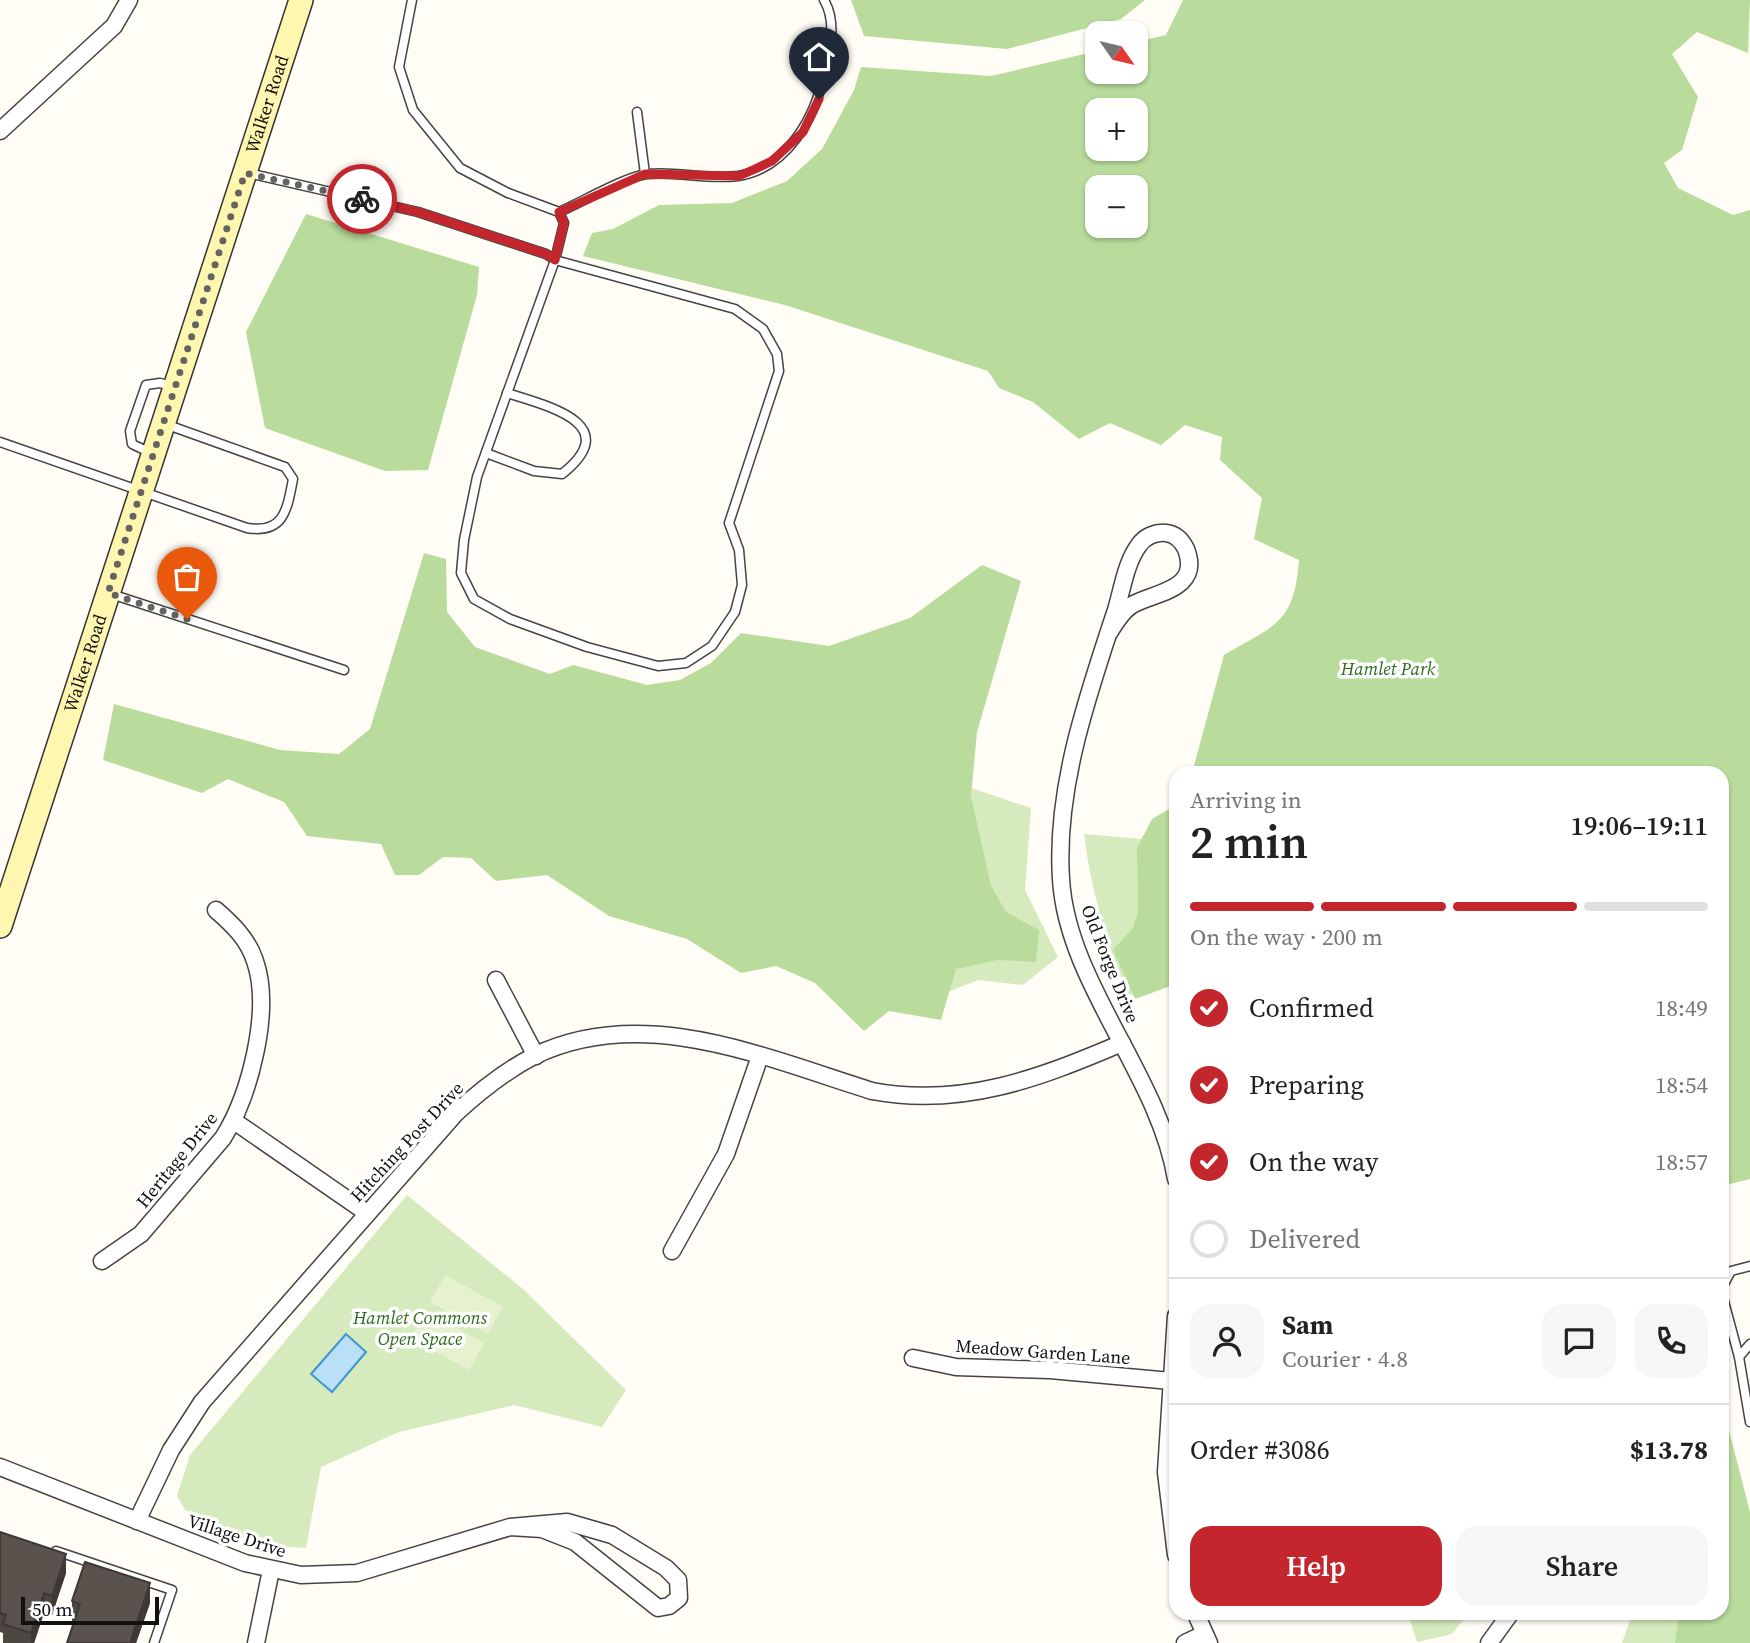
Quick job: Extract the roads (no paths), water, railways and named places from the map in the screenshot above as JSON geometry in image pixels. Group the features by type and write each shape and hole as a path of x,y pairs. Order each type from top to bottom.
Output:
{"street":[{"path":"0,131 114,26 129,0"},
{"name":"Walker Road","path":"0,926 300,0"},
{"name":"Old Forge Drive","path":"1109,633 1130,606 1170,592 1182,583 1188,568 1187,552 1181,540 1169,533 1154,533 1139,544 1109,633 1078,733 1061,817 1061,880 1067,919 1101,1002 1148,1091 1169,1157"},
{"name":"Heritage Drive","path":"102,1261 141,1234 223,1138 234,1121 254,1057 261,1002 259,980 247,942 216,910"},
{"path":"496,981 536,1056"},
{"name":"Hitching Post Drive","path":"136,1521 171,1450 202,1402 456,1113 483,1089 536,1056 568,1044 633,1033 699,1040 872,1091 900,1096 940,1096 997,1089 1033,1079 1122,1043"},
{"path":"673,1251 726,1154 760,1056"},
{"path":"234,1121 367,1213"},
{"name":"Meadow Garden Lane","path":"913,1358 956,1367 1050,1370 1169,1381"},
{"path":"1169,1417 1166,1472 1169,1497"},
{"name":"Village Drive","path":"0,1467 136,1521 271,1570 311,1575 357,1573 510,1527 567,1522 612,1535 673,1573 681,1586 680,1598 669,1606 658,1608 575,1542 542,1529 510,1527"},
{"path":"256,1643 271,1570"},
{"path":"1185,1643 1206,1638 1198,1620"},
{"path":"1489,1643 1506,1620"}],"lane":[{"path":"412,0 399,67 413,110 460,168 508,193 559,212 645,174 739,176 772,161 803,132 819,99 832,39 830,9 824,0"},
{"path":"637,112 645,174"},
{"path":"245,173 418,212 546,254 555,260 735,309 763,329 777,355 779,371 729,523 739,550 742,585 735,612 712,646 686,663 658,666 587,647 510,619 474,599 461,573 464,540 486,453 555,260 564,223 559,212"},
{"path":"153,454 135,447 129,438 140,400 146,385 152,383 175,387"},
{"path":"486,453 534,471 562,474 579,461 587,442 583,427 562,411 507,393"},
{"path":"0,442 247,528 263,530 275,525 288,508 293,478 285,467 163,424"},
{"path":"108,593 344,670"},
{"path":"1729,1275 1731,1271 1750,1266"},
{"path":"1729,1320 1739,1357 1750,1422"},
{"path":"1739,1357 1750,1344"},
{"path":"40,1546 172,1590 154,1643"}],"water":[{"path":"346,1334 366,1352 332,1392 311,1374"}],"park label":[{"name":"Hamlet Park","path":"1388,669"},
{"name":"Hamlet Commons Open Space","path":"420,1328"}]}
